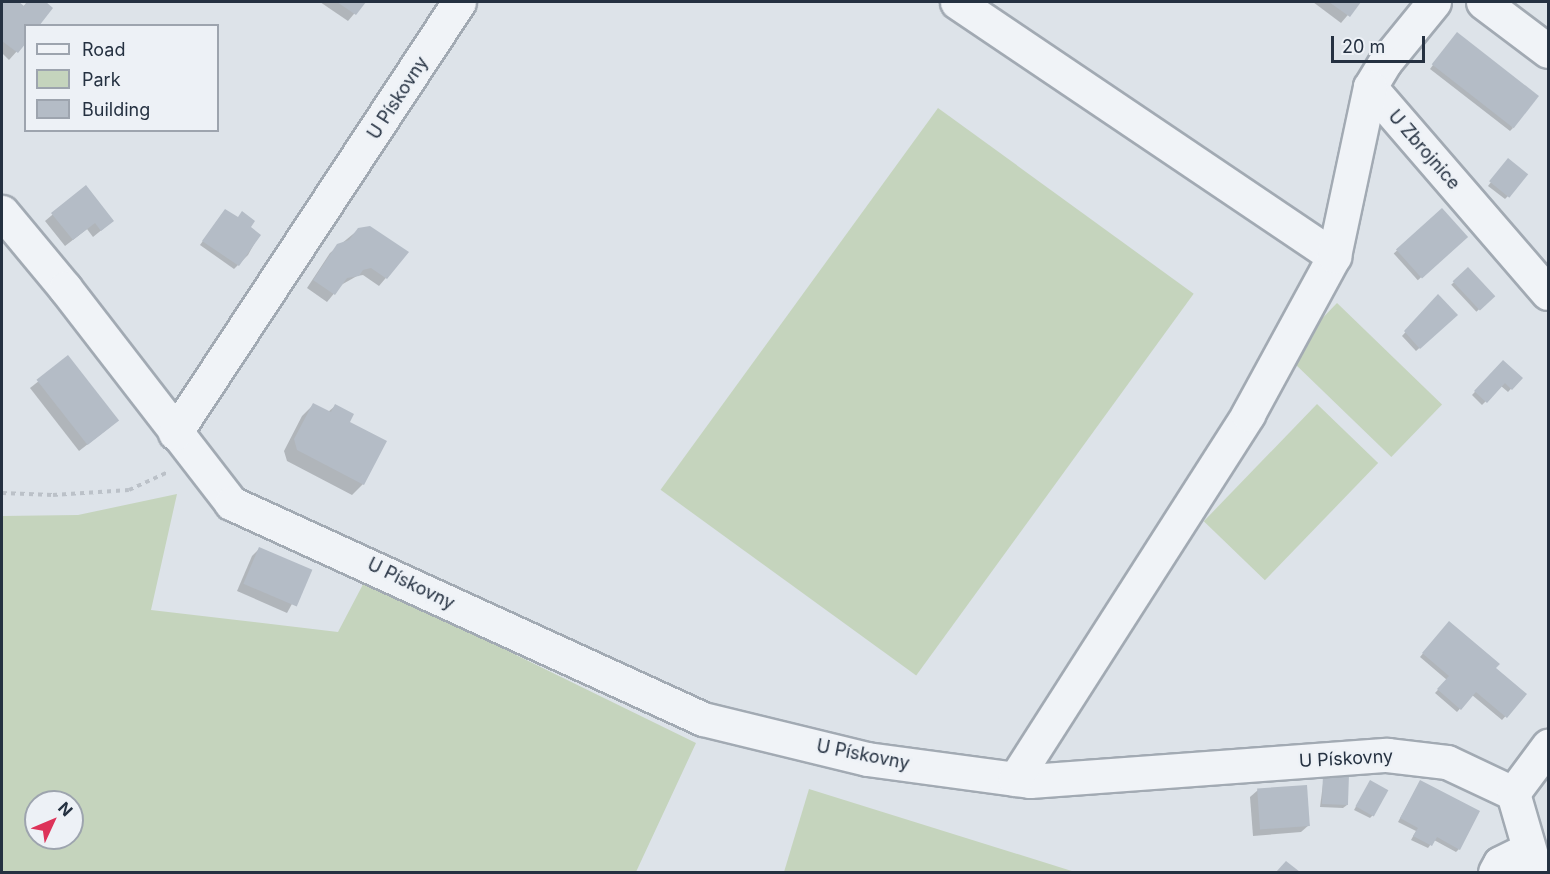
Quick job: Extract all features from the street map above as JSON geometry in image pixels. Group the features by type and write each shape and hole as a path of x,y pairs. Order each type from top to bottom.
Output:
{"street":[{"name":"U Pískovny","path":"184,445 459,2"},
{"path":"957,2 1334,256"},
{"path":"1015,779 1248,414 1334,256 1370,87 1385,62 1434,2"},
{"path":"1484,2 1548,51"},
{"name":"U Zbrojnice","path":"1370,87 1548,293"},
{"name":"U Pískovny","path":"2,212 65,288 231,503 703,719 867,759 1015,779 1387,755 1448,762 1513,793"},
{"path":"1495,873 1500,863 1532,861 1513,793 1548,746"}],"path":[{"path":"2,493 53,495 129,489 153,481 184,445"}],"green space":[{"path":"938,108 1194,294 916,676 661,490"},
{"path":"1337,303 1442,404 1391,457 1286,356"},
{"path":"1317,404 1378,463 1265,580 1204,521"},
{"path":"177,494 151,610 338,632 370,571 510,652 696,743 636,872 2,872 2,516 78,515"},
{"path":"809,789 1075,872 784,872"}],"building":[{"path":"2,2 19,2 24,6 27,2 46,2 53,8 41,24 24,24 24,46 18,53 2,41"},
{"path":"337,2 366,2 356,15"},
{"path":"1329,2 1361,2 1350,17"},
{"path":"1457,32 1539,96 1514,128 1432,64"},
{"path":"1508,158 1528,174 1509,198 1489,181"},
{"path":"86,185 114,221 101,231 95,223 73,240 51,213"},
{"path":"1442,208 1468,237 1422,278 1396,249"},
{"path":"225,209 238,217 242,211 255,221 251,227 261,235 239,266 202,241"},
{"path":"370,226 409,252 387,279 371,268 363,270 359,276 347,278 335,295 313,280 337,244 349,240 358,228"},
{"path":"1468,267 1495,296 1480,311 1453,281"},
{"path":"1438,294 1458,315 1420,349 1404,331"},
{"path":"68,355 119,420 88,445 36,380"},
{"path":"1503,360 1523,378 1512,390 1505,383 1487,403 1474,391"},
{"path":"313,403 331,412 335,404 354,414 350,422 387,441 364,485 297,450 294,439"},
{"path":"259,547 312,570 297,606 243,584"},
{"path":"1449,621 1500,664 1496,668 1527,694 1507,718 1476,692 1461,710 1437,689 1449,676 1422,653"},
{"path":"1323,774 1349,775 1348,805 1322,804"},
{"path":"1370,780 1388,790 1374,816 1355,806"},
{"path":"1420,780 1480,811 1460,850 1437,837 1432,846 1413,836 1418,828 1400,818"},
{"path":"1307,785 1310,826 1260,829 1257,788"},
{"path":"1286,861 1300,872 1276,872"}]}
